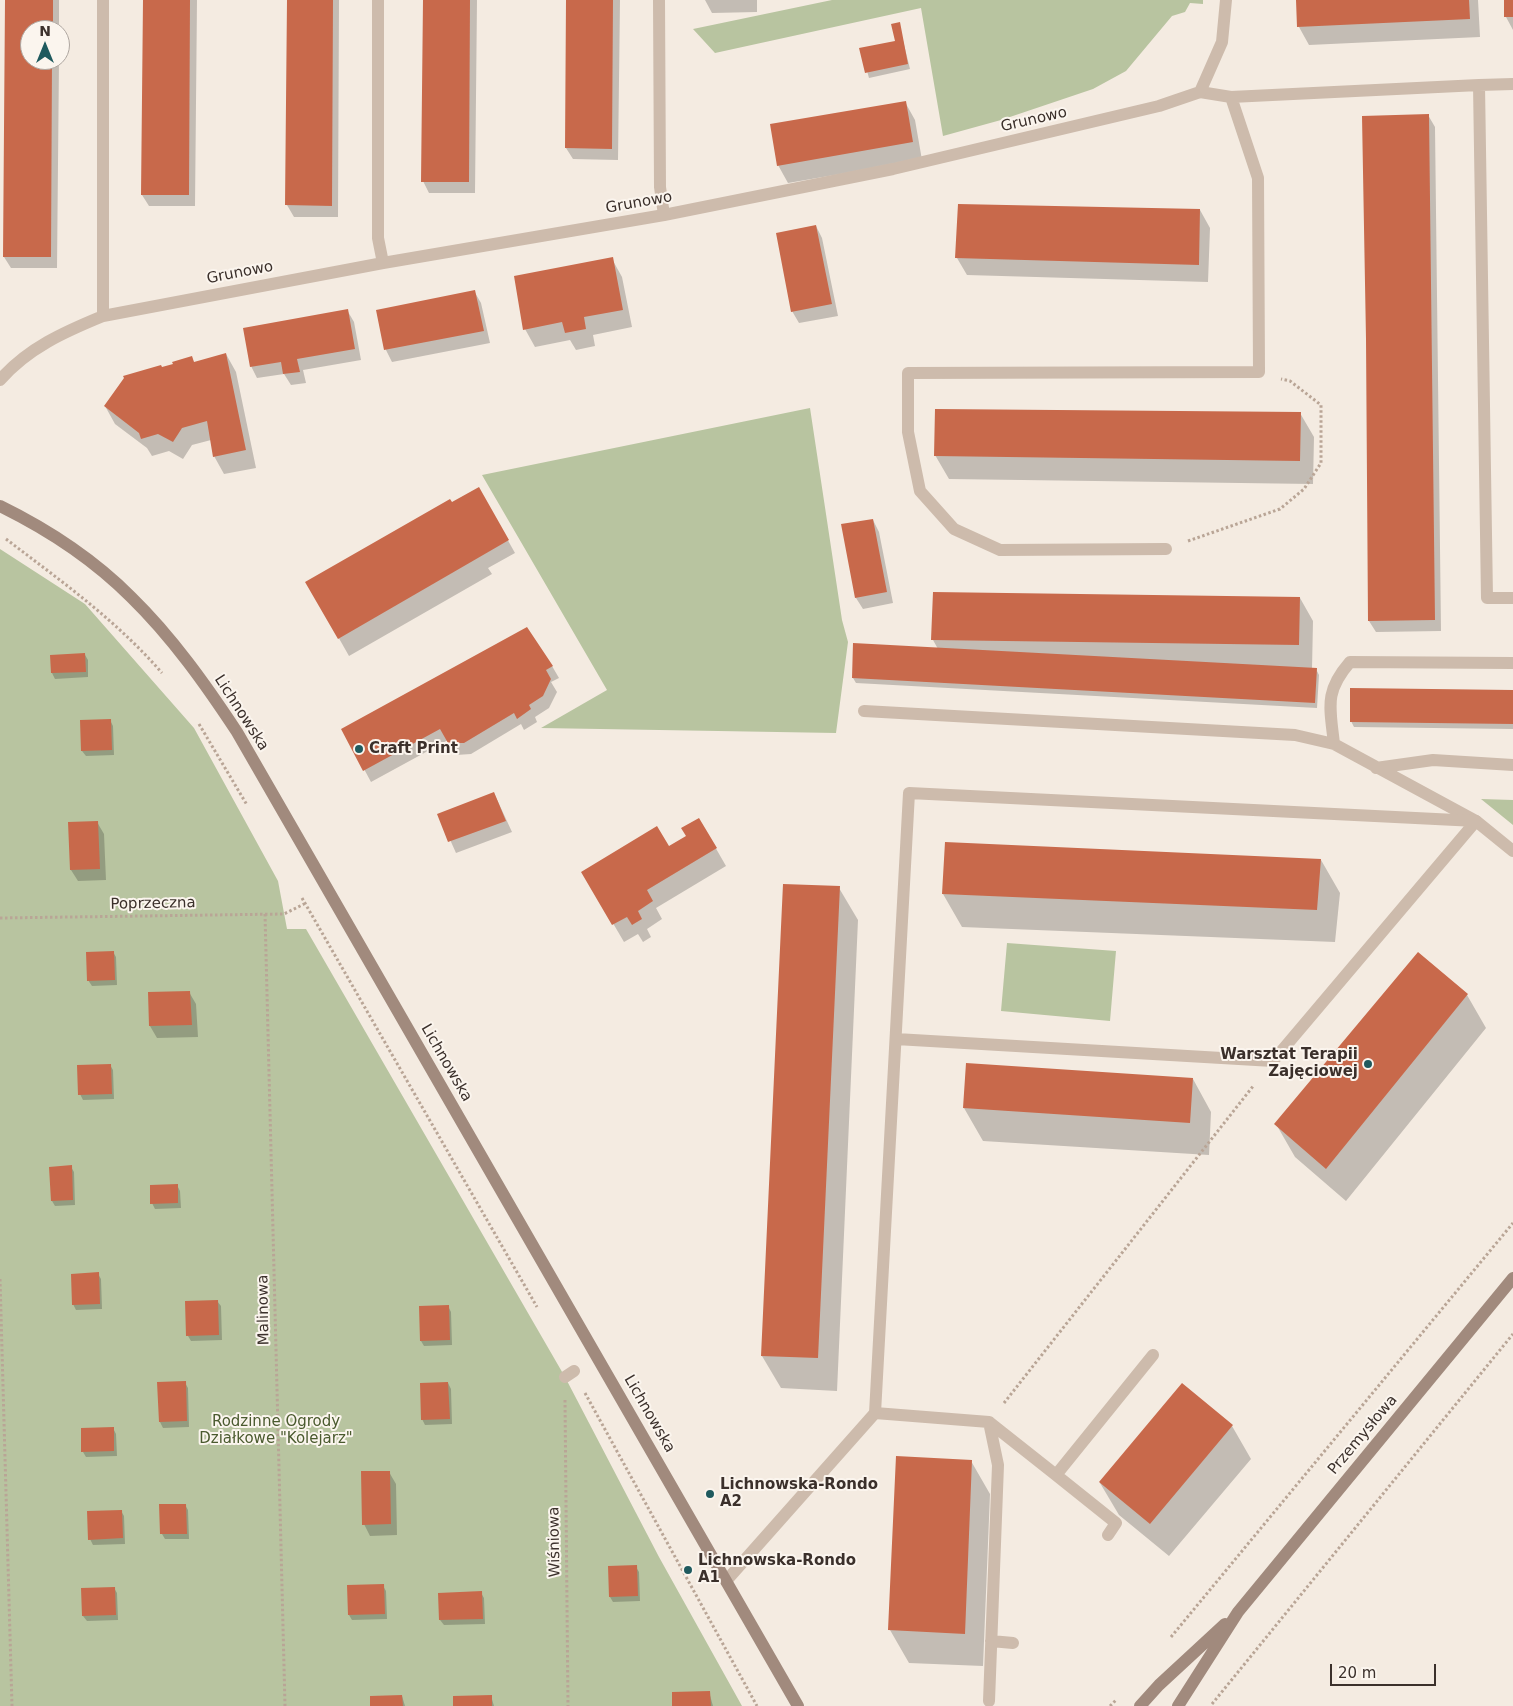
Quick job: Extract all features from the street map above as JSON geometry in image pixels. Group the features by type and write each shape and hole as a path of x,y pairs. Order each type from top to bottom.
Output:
{"street":[{"path":"103,0 103,316"},
{"path":"378,0 378,238 383,263"},
{"path":"660,0 660,188 664,215"},
{"path":"1226,0 1222,42 1200,92 1231,97 1513,84"},
{"path":"1479,85 1487,598 1513,598"},
{"name":"Grunowo","path":"0,380 19,359 40,345 66,331 103,316 383,263 664,215 893,169 1110,119 1159,106 1200,92"},
{"path":"1166,549 1000,550 954,529 920,491 908,432 908,373 1259,372 1258,178 1231,97"},
{"name":"Lichnowska","path":"0,506 33,524 74,551 132,597 178,650 218,703 237,732 798,1703"},
{"path":"1334,744 1329,702 1336,678 1350,662 1513,663"},
{"path":"864,711 1294,735 1334,744 1476,821 1513,850"},
{"path":"1376,768 1433,760 1513,765"},
{"path":"726,1581 875,1413 909,793 1476,821"},
{"path":"896,1040 1272,1061 1476,821"},
{"name":"Przemysłowa","path":"1178,1706 1238,1612 1513,1278"},
{"path":"1056,1475 1153,1355"},
{"path":"875,1413 989,1422 1116,1523 1108,1535"},
{"path":"989,1422 998,1465 989,1701"},
{"name":"Przemysłowa","path":"1140,1706 1159,1685 1238,1612"},
{"path":"991,1641 1013,1642"}],"path":[{"path":"1166,549 1280,509 1304,489 1321,463 1321,405 1290,381 1259,372"},
{"path":"0,535 99,609 136,642 166,678"},
{"path":"194,716 249,807"},
{"path":"299,891 304,904 539,1311"},
{"name":"Poprzeczna","path":"0,918 284,914 304,904"},
{"name":"Malinowa","path":"265,914 285,1706"},
{"path":"989,1422 1272,1061"},
{"path":"1168,1641 1513,1223"},
{"path":"0,1279 12,1706"},
{"path":"1210,1706 1513,1334"},
{"name":"Wiśniowa","path":"568,1706 569,1374 613,1448 756,1706"},
{"path":"1110,1706 1117,1699"}],"green space":[{"path":"832,0 1203,0 1203,4 1190,3 1185,12 1172,16 1126,71 1093,89 1001,120 943,136 921,8 715,53 693,29"},
{"path":"810,408 842,620 848,642 836,733 541,728 607,690 482,475"},
{"name":"Rodzinne Ogrody Działkowe \"Kolejarz\"","path":"0,549 85,604 194,728 278,881 287,929 306,929 565,1377 659,1557 742,1706 0,1706"},
{"path":"1481,799 1513,800 1513,825"},
{"path":"1007,943 1116,951 1110,1021 1001,1011"}],"building":[{"path":"5,0 53,0 53,20 20,20 20,70 52,70 51,257 3,257"},
{"path":"143,0 190,0 189,195 141,195"},
{"path":"287,0 333,0 332,206 285,205"},
{"path":"423,0 470,0 469,182 421,182"},
{"path":"566,0 613,0 612,149 565,148"},
{"path":"1296,0 1469,0 1470,19 1297,27"},
{"path":"1504,0 1513,0 1513,17 1504,17"},
{"path":"900,22 908,64 865,73 859,48 895,41 891,24"},
{"path":"906,101 913,142 777,166 770,124"},
{"path":"1429,114 1435,620 1368,621 1362,116"},
{"path":"958,204 1200,209 1199,265 955,258"},
{"path":"816,225 832,304 791,312 776,233"},
{"path":"613,257 623,310 584,317 586,329 565,333 562,322 523,330 514,276"},
{"path":"475,290 484,331 384,350 376,310"},
{"path":"348,309 355,349 297,359 300,372 283,374 281,362 250,367 243,328"},
{"path":"226,353 246,450 213,457 207,421 182,428 173,442 158,434 141,439 139,433 104,406 124,378 123,376 161,365 162,367 173,364 172,362 192,356 194,362"},
{"path":"935,409 1301,412 1300,461 934,456"},
{"path":"479,487 509,540 338,639 305,582 450,499 452,502"},
{"path":"873,519 887,592 855,598 841,524"},
{"path":"933,592 1300,597 1299,645 931,640"},
{"path":"527,627 553,666 546,670 551,679 543,696 529,705 531,709 517,719 514,713 464,743 448,743 440,729 363,771 341,729"},
{"path":"853,643 1317,668 1315,703 852,678"},
{"path":"85,653 86,672 51,673 50,655"},
{"path":"1350,688 1513,690 1513,724 1350,722"},
{"path":"111,719 112,750 81,751 80,720"},
{"path":"494,792 506,821 448,842 437,814"},
{"path":"699,818 717,848 647,890 653,901 638,911 642,919 632,925 627,917 612,925 581,872 657,826 669,846 686,836 681,828"},
{"path":"98,821 100,869 70,870 68,822"},
{"path":"945,842 1321,859 1317,910 942,894"},
{"path":"783,884 840,886 818,1358 761,1356"},
{"path":"114,951 115,980 87,981 86,952"},
{"path":"1418,952 1468,994 1326,1169 1274,1124"},
{"path":"190,991 192,1025 149,1026 148,992"},
{"path":"966,1063 1193,1078 1190,1123 963,1108"},
{"path":"111,1064 112,1094 78,1095 77,1065"},
{"path":"72,1165 73,1200 51,1201 49,1167"},
{"path":"178,1184 178,1203 150,1204 150,1185"},
{"path":"99,1272 100,1304 72,1305 71,1274"},
{"path":"218,1300 219,1335 186,1336 185,1301"},
{"path":"449,1305 450,1340 420,1341 419,1306"},
{"path":"186,1381 187,1421 159,1422 157,1382"},
{"path":"448,1382 450,1419 421,1420 420,1383"},
{"path":"1182,1383 1233,1425 1150,1524 1099,1482"},
{"path":"114,1427 114,1451 81,1452 81,1428"},
{"path":"896,1456 972,1460 965,1634 888,1630"},
{"path":"361,1471 390,1471 391,1524 362,1525"},
{"path":"159,1504 186,1504 187,1534 160,1534"},
{"path":"122,1510 123,1538 88,1540 87,1511"},
{"path":"637,1565 638,1596 609,1597 608,1566"},
{"path":"384,1584 385,1614 348,1615 347,1585"},
{"path":"115,1587 116,1615 82,1616 81,1588"},
{"path":"482,1591 483,1619 439,1620 438,1593"},
{"path":"710,1691 711,1706 672,1706 672,1692"},
{"path":"402,1695 403,1706 370,1706 370,1696"},
{"path":"492,1695 492,1706 453,1706 453,1696"}],"place":[{"name":"Craft Print","path":"359,749"},
{"name":"Warsztat Terapii Zajęciowej","path":"1368,1064"},
{"name":"Lichnowska-Rondo A2","path":"710,1494"},
{"name":"Lichnowska-Rondo A1","path":"688,1570"}]}
